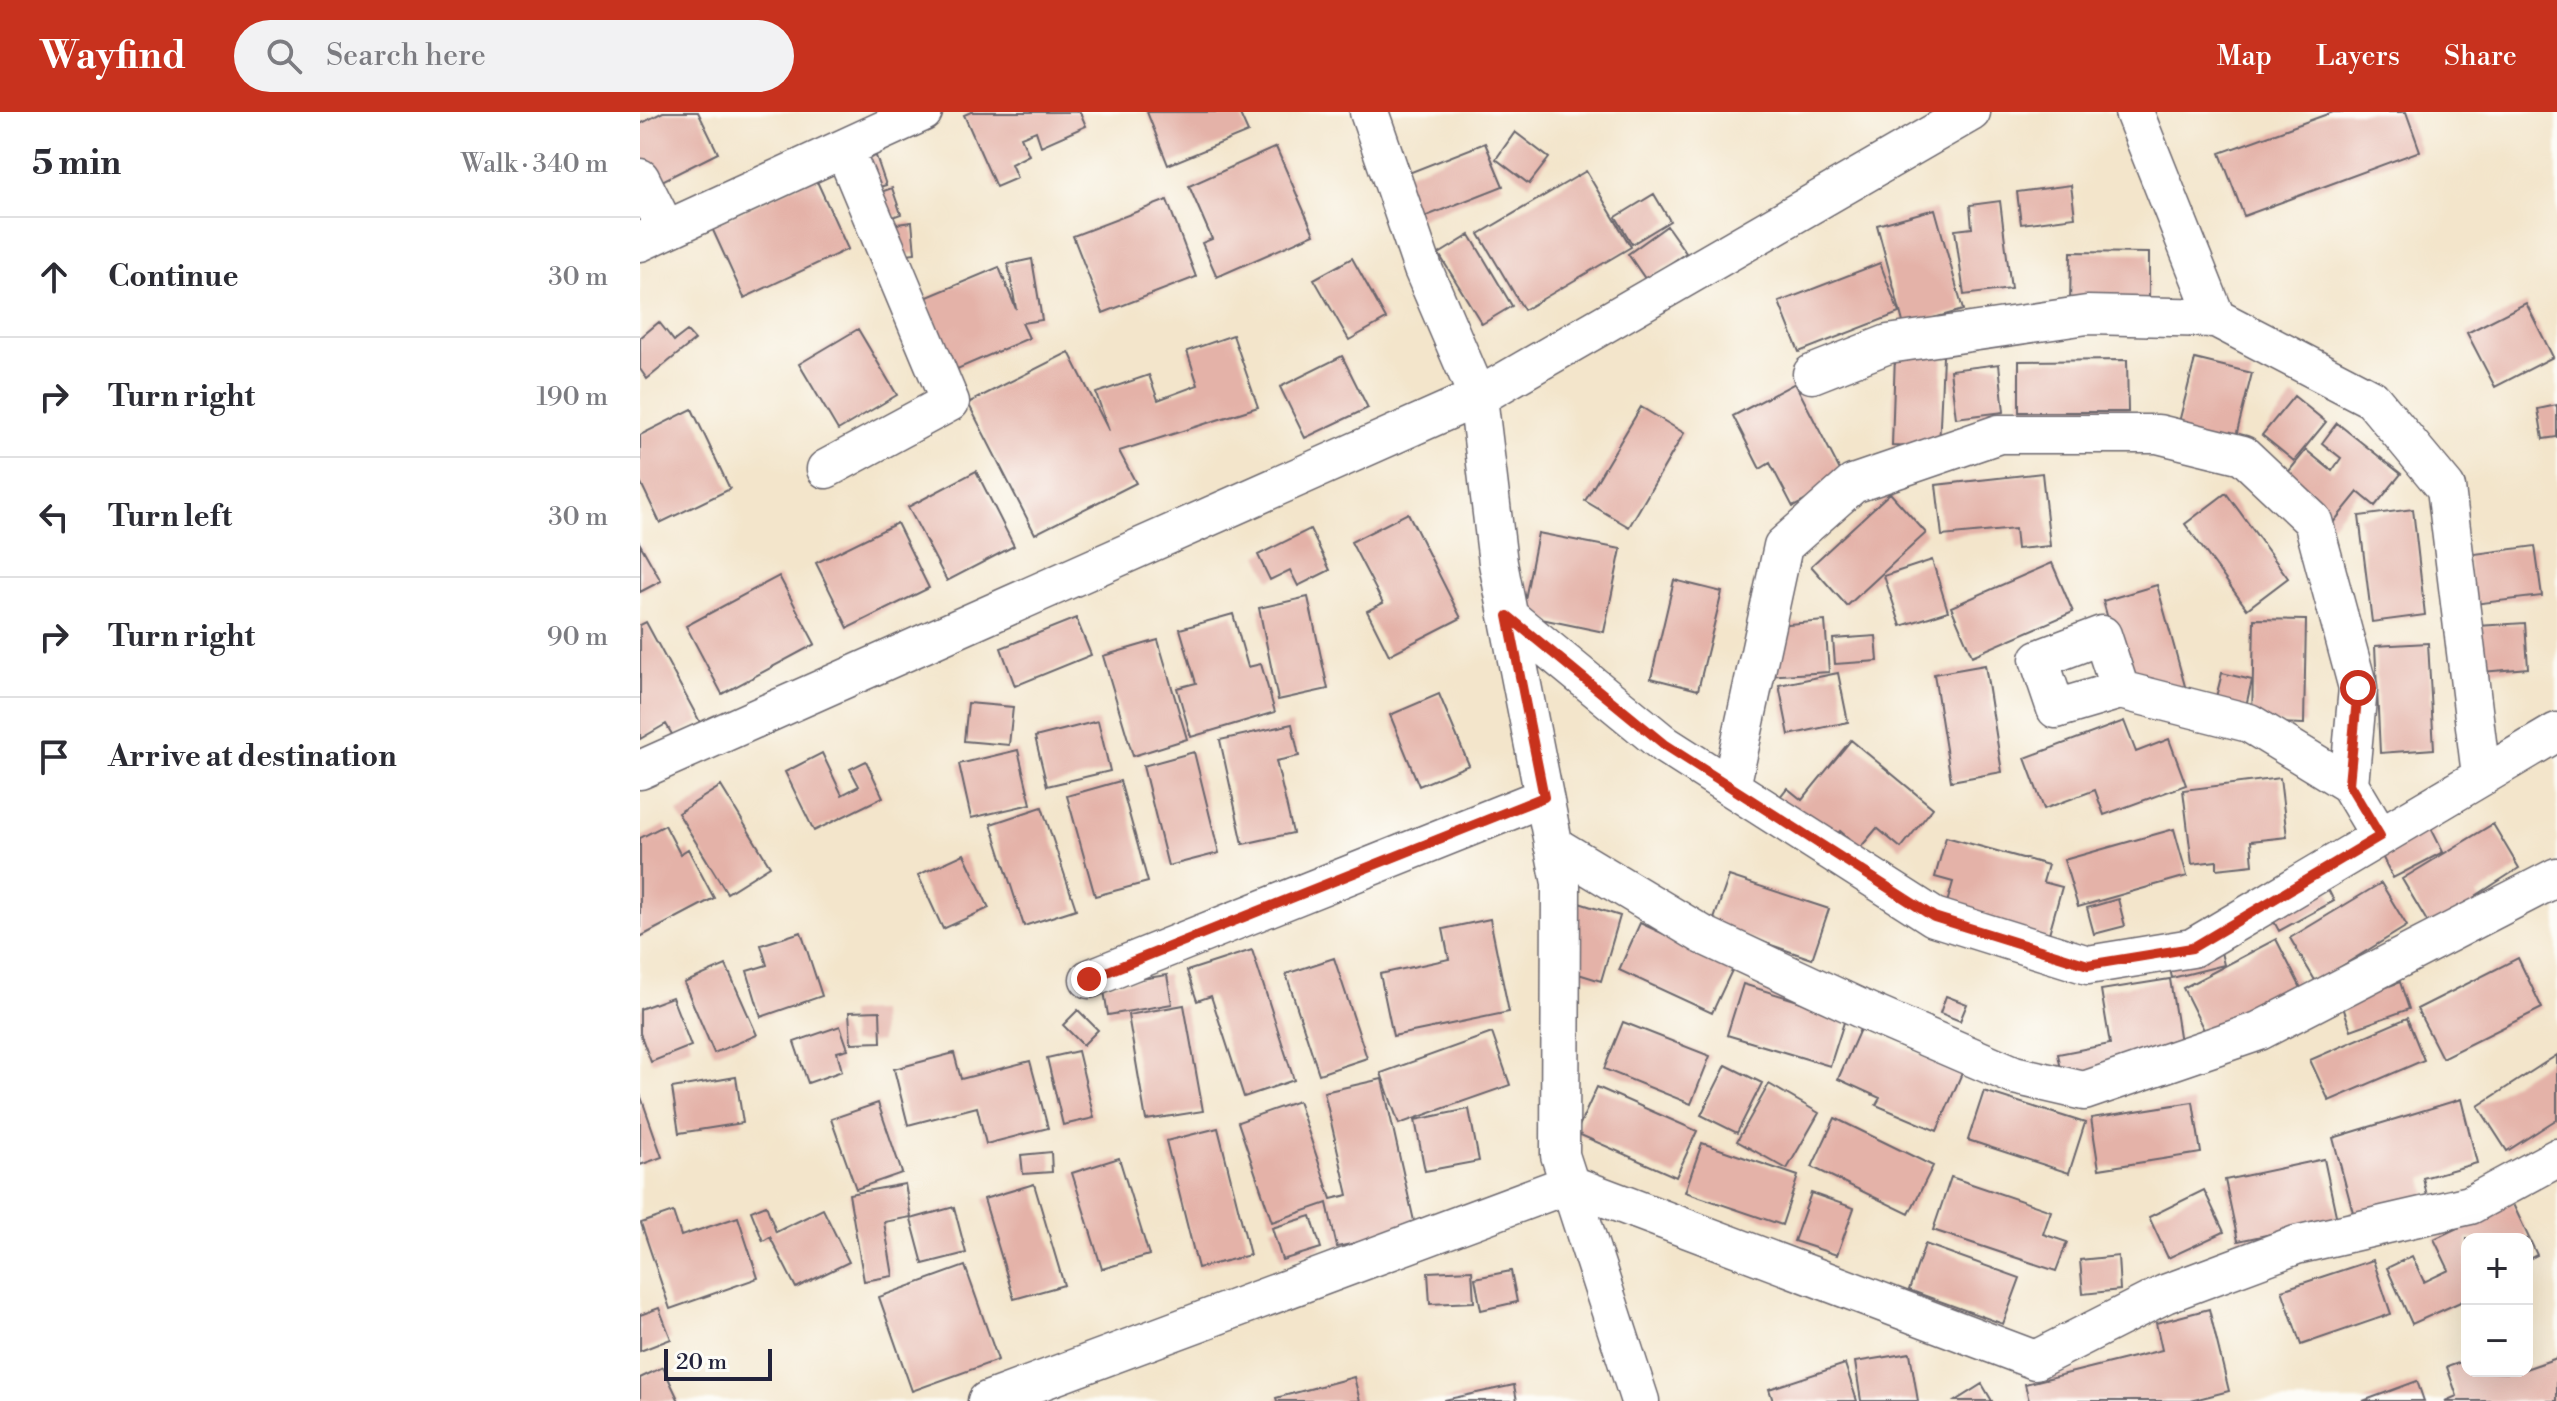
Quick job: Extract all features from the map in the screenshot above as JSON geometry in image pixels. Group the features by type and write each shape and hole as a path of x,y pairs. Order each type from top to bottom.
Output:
{"street":[{"path":"640,178 653,236 923,112"},
{"path":"1369,112 1423,269 1478,397 1498,563 1561,883 1560,1155 1640,1401"},
{"path":"640,770 1478,397 1971,112"},
{"path":"2134,112 2216,318"},
{"path":"826,469 950,402 844,149"},
{"path":"1812,374 1888,344 2087,315 2216,318 2372,399 2446,488 2481,775"},
{"path":"1731,787 1783,546 1853,484 1999,434 2158,434 2243,455 2313,521 2358,688 2349,784"},
{"path":"1508,616 1665,745 1934,917 2088,965 2192,948 2557,732"},
{"path":"2120,690 2249,723 2349,784 2380,836"},
{"path":"1089,979 1544,797"},
{"path":"1553,845 1703,935 1866,1011 2014,1075 2084,1091 2259,1031 2557,877"},
{"path":"987,1401 1569,1184 2035,1360 2165,1294 2296,1245 2470,1205 2557,1158"}],"building":[{"path":"663,112 698,112 718,153 640,192 640,124"},
{"path":"971,112 1080,112 1086,126 1041,146 1036,131 1021,137 1029,155 1011,164 1017,178 996,187 964,115"},
{"path":"1147,112 1239,112 1248,132 1168,165"},
{"path":"2333,112 2406,112 2420,151 2244,216 2220,153"},
{"path":"1515,132 1549,158 1529,184 1496,159"},
{"path":"1485,143 1503,186 1414,221 1396,178"},
{"path":"1276,147 1314,234 1217,277 1202,243 1212,239 1189,186"},
{"path":"876,156 886,185 866,191 857,162"},
{"path":"1586,171 1631,247 1524,310 1479,234"},
{"path":"815,177 848,249 744,298 711,226"},
{"path":"2071,185 2075,217 2021,224 2017,192"},
{"path":"892,188 901,214 873,224 864,198"},
{"path":"1654,194 1670,221 1632,244 1616,217"},
{"path":"1167,200 1196,277 1103,313 1073,236"},
{"path":"2000,201 2011,289 1964,295 1955,230 1972,228 1970,205"},
{"path":"1935,209 1963,310 1904,326 1877,225"},
{"path":"912,222 915,253 892,256 889,225"},
{"path":"1667,226 1686,253 1646,280 1628,254"},
{"path":"1470,235 1512,306 1482,324 1439,254"},
{"path":"2071,252 2149,253 2149,307 2070,306"},
{"path":"1352,258 1386,319 1349,340 1314,279"},
{"path":"1032,259 1042,320 1022,323 1029,338 955,370 925,298 999,267 1016,309 1008,264"},
{"path":"1880,263 1899,313 1799,352 1779,302"},
{"path":"2526,303 2553,357 2495,387 2467,333"},
{"path":"659,322 674,341 687,331 695,340 647,379 640,369 640,338"},
{"path":"858,329 897,395 838,430 799,364"},
{"path":"1233,335 1258,407 1119,451 1136,483 1035,534 968,403 1069,352 1109,431 1096,393 1149,375 1158,400 1198,385 1187,351"},
{"path":"1895,354 1943,356 1939,448 1892,446"},
{"path":"1342,356 1368,408 1305,438 1280,387"},
{"path":"2195,359 2252,373 2231,456 2174,442"},
{"path":"2127,360 2128,412 2019,412 2019,361"},
{"path":"1999,364 2004,412 1956,418 1950,370"},
{"path":"1795,383 1845,480 1793,507 1770,463 1760,469 1733,416"},
{"path":"2294,396 2326,422 2294,461 2262,435"},
{"path":"2557,405 2557,437 2543,439 2538,409"},
{"path":"1641,407 1684,433 1629,527 1585,501"},
{"path":"692,409 730,489 660,523 640,481 640,435"},
{"path":"2337,423 2401,474 2375,506 2358,492 2332,524 2265,501 2306,450 2332,471 2341,458 2322,443"},
{"path":"976,471 1014,546 947,581 908,507"},
{"path":"2042,473 2050,546 2017,549 2015,529 1942,536 1936,485"},
{"path":"1890,493 1926,533 1847,606 1811,566"},
{"path":"2226,493 2288,578 2247,609 2185,524"},
{"path":"2413,509 2425,615 2372,622 2359,516"},
{"path":"1408,513 1461,618 1389,655 1367,611 1383,603 1351,542"},
{"path":"897,523 929,588 848,628 816,563"},
{"path":"1310,529 1330,570 1298,586 1290,570 1270,580 1258,555"},
{"path":"1538,533 1621,549 1604,632 1522,615"},
{"path":"640,544 661,581 640,592"},
{"path":"2535,546 2542,596 2474,604 2467,555"},
{"path":"1932,560 1948,611 1901,626 1884,576"},
{"path":"2052,563 2073,612 1972,656 1951,607"},
{"path":"779,576 815,644 722,694 686,626"},
{"path":"1674,580 1722,592 1698,690 1651,678"},
{"path":"2157,585 2185,686 2131,702 2103,601"},
{"path":"1308,597 1328,689 1278,700 1259,608"},
{"path":"1233,614 1248,667 1261,664 1275,712 1191,737 1177,688 1196,683 1180,629"},
{"path":"1076,618 1091,655 1015,686 1001,648"},
{"path":"2254,619 2306,620 2304,724 2252,722"},
{"path":"1825,621 1829,672 1767,676 1763,626"},
{"path":"646,622 700,722 673,736 666,724 640,739 640,625"},
{"path":"2525,623 2528,668 2482,672 2478,626"},
{"path":"1876,636 1878,661 1835,664 1833,639"},
{"path":"1158,640 1187,739 1133,756 1103,656"},
{"path":"2428,643 2434,749 2380,753 2375,646"},
{"path":"1985,665 2002,772 1951,781 1934,674"},
{"path":"1838,673 1848,722 1789,735 1779,685"},
{"path":"2222,673 2252,680 2240,732 2209,725"},
{"path":"1439,694 1469,765 1419,786 1390,715"},
{"path":"968,703 1013,707 1009,745 964,741"},
{"path":"1098,721 1110,771 1047,786 1035,737"},
{"path":"2124,721 2136,752 2169,739 2186,785 2104,815 2095,790 2044,809 2025,758"},
{"path":"1292,724 1299,756 1276,761 1293,833 1243,844 1220,740"},
{"path":"1851,740 1933,808 1901,848 1877,828 1860,848 1840,831 1817,859 1765,816 1787,788 1802,800"},
{"path":"1018,750 1031,804 971,818 959,764"},
{"path":"1194,752 1219,853 1168,866 1143,766"},
{"path":"822,753 842,795 859,786 850,769 866,761 883,797 814,831 785,772"},
{"path":"2280,778 2287,837 2251,841 2253,865 2217,869 2217,861 2192,864 2183,790"},
{"path":"1120,781 1148,882 1095,896 1067,796"},
{"path":"721,786 770,866 727,893 678,813"},
{"path":"1042,807 1076,909 1024,926 991,824"},
{"path":"2425,816 2443,852 2393,878 2375,842"},
{"path":"2493,824 2519,868 2477,895 2482,903 2434,933 2402,879"},
{"path":"665,825 680,854 688,849 714,898 640,937 640,838"},
{"path":"2174,829 2187,876 2078,907 2064,860"},
{"path":"1946,837 2048,865 2043,882 2062,887 2041,962 1938,934 1953,882 1935,877"},
{"path":"964,854 989,908 943,929 918,875"},
{"path":"1729,876 1829,909 1812,959 1712,925"},
{"path":"2322,877 2334,901 2279,931 2266,907"},
{"path":"2381,883 2407,926 2316,982 2290,938"},
{"path":"2118,899 2125,926 2094,934 2087,908"},
{"path":"1579,903 1620,916 1601,981 1559,968"},
{"path":"1490,919 1509,1012 1393,1036 1380,974 1449,959 1443,929"},
{"path":"1640,923 1734,966 1712,1013 1619,970"},
{"path":"801,932 822,996 761,1017 747,971 767,965 761,945"},
{"path":"2218,939 2224,965 2172,978 2166,951"},
{"path":"2276,939 2302,990 2208,1038 2183,988"},
{"path":"1252,950 1294,1080 1244,1097 1211,996 1197,1001 1187,971"},
{"path":"1334,958 1367,1058 1319,1074 1286,974"},
{"path":"2518,958 2542,1008 2442,1058 2417,1009"},
{"path":"726,965 757,1035 714,1053 684,983"},
{"path":"1167,975 1172,1004 1108,1015 1103,985"},
{"path":"2170,979 2182,1055 2062,1075 2058,1054 2110,1044 2101,990"},
{"path":"2400,982 2409,1009 2351,1030 2342,1004"},
{"path":"1743,984 1846,1016 1830,1066 1727,1035"},
{"path":"1946,996 1967,1004 1960,1021 1940,1013"},
{"path":"672,997 691,1046 651,1062 640,1033 640,1009"},
{"path":"1184,1005 1203,1111 1146,1120 1128,1015"},
{"path":"1078,1010 1098,1030 1083,1045 1063,1025"},
{"path":"880,1011 881,1042 851,1043 849,1012"},
{"path":"2407,1018 2424,1060 2329,1101 2310,1060"},
{"path":"1623,1022 1710,1056 1691,1104 1604,1069"},
{"path":"840,1026 848,1049 837,1052 842,1071 808,1083 794,1042"},
{"path":"1860,1029 1962,1073 1937,1131 1876,1105 1880,1098 1838,1079"},
{"path":"1492,1033 1510,1085 1399,1124 1381,1073"},
{"path":"1078,1051 1094,1118 1063,1125 1047,1058"},
{"path":"954,1053 961,1079 1030,1061 1048,1128 986,1144 977,1107 908,1125 894,1069"},
{"path":"2557,1055 2557,1119 2507,1151 2478,1106"},
{"path":"1726,1065 1762,1083 1737,1133 1701,1115"},
{"path":"736,1077 743,1123 679,1133 672,1088"},
{"path":"1382,1079 1416,1230 1337,1247 1327,1203 1272,1222 1238,1122 1298,1101 1331,1199 1348,1195 1324,1092"},
{"path":"1769,1084 1819,1113 1787,1169 1737,1141"},
{"path":"1597,1087 1697,1131 1676,1177 1576,1133"},
{"path":"1984,1091 2085,1123 2069,1173 1968,1140"},
{"path":"640,1094 662,1157 640,1165"},
{"path":"2461,1099 2477,1163 2423,1178 2427,1196 2354,1216 2333,1138"},
{"path":"2193,1102 2201,1153 2099,1169 2091,1118"},
{"path":"878,1103 902,1173 856,1189 831,1119"},
{"path":"1469,1109 1479,1161 1425,1171 1415,1120"},
{"path":"1835,1118 1933,1166 1909,1214 1812,1167"},
{"path":"1218,1128 1250,1255 1198,1268 1166,1141"},
{"path":"1702,1143 1798,1176 1782,1225 1685,1192"},
{"path":"1051,1152 1052,1172 1023,1174 1021,1155"},
{"path":"1119,1158 1149,1255 1102,1269 1072,1173"},
{"path":"2324,1159 2337,1220 2238,1241 2225,1180"},
{"path":"1951,1177 2051,1211 2043,1234 2067,1242 2056,1271 1933,1230"},
{"path":"905,1184 911,1217 884,1222 893,1276 864,1281 849,1194"},
{"path":"1034,1184 1064,1285 1014,1299 984,1199"},
{"path":"2204,1190 2224,1232 2168,1258 2149,1217"},
{"path":"1811,1193 1854,1208 1837,1255 1794,1241"},
{"path":"2512,1202 2527,1233 2461,1233 2461,1302 2412,1324 2387,1268 2412,1256 2424,1282 2449,1270 2434,1239"},
{"path":"766,1205 776,1232 823,1209 849,1262 796,1288 770,1237 763,1241 751,1211"},
{"path":"954,1207 966,1253 923,1264 911,1219"},
{"path":"673,1212 681,1236 738,1217 758,1278 670,1309 641,1223"},
{"path":"1311,1216 1321,1248 1282,1260 1272,1228"},
{"path":"1925,1244 2020,1278 2003,1324 1909,1290"},
{"path":"2118,1256 2120,1290 2083,1294 2080,1260"},
{"path":"2373,1260 2391,1314 2301,1345 2282,1290"},
{"path":"965,1266 998,1360 912,1391 879,1297"},
{"path":"1472,1270 1474,1302 1430,1304 1428,1272"},
{"path":"1511,1271 1517,1302 1481,1310 1475,1278"},
{"path":"659,1308 671,1339 640,1351 640,1315"},
{"path":"2209,1309 2229,1391 2190,1401 2029,1401 2025,1384 2162,1350 2156,1323"},
{"path":"1910,1353 1918,1401 1861,1401 1855,1362"},
{"path":"2557,1358 2557,1401 2445,1401 2457,1396 2447,1367 2461,1362 2461,1377 2533,1377 2533,1366"},
{"path":"1845,1364 1857,1401 1773,1401 1769,1389"},
{"path":"663,1367 679,1401 640,1401 640,1378"},
{"path":"1354,1377 1360,1401 1277,1401 1276,1398"},
{"path":"2417,1381 2424,1401 2363,1401"},
{"path":"1982,1384 1992,1401 1955,1401"},
{"path":"1514,1385 1517,1401 1444,1401 1444,1400"}],"route":[{"path":"1089,979 1544,797 1508,616 1665,745 1934,917 2088,965 2192,948 2380,836 2349,784 2358,688"}]}
